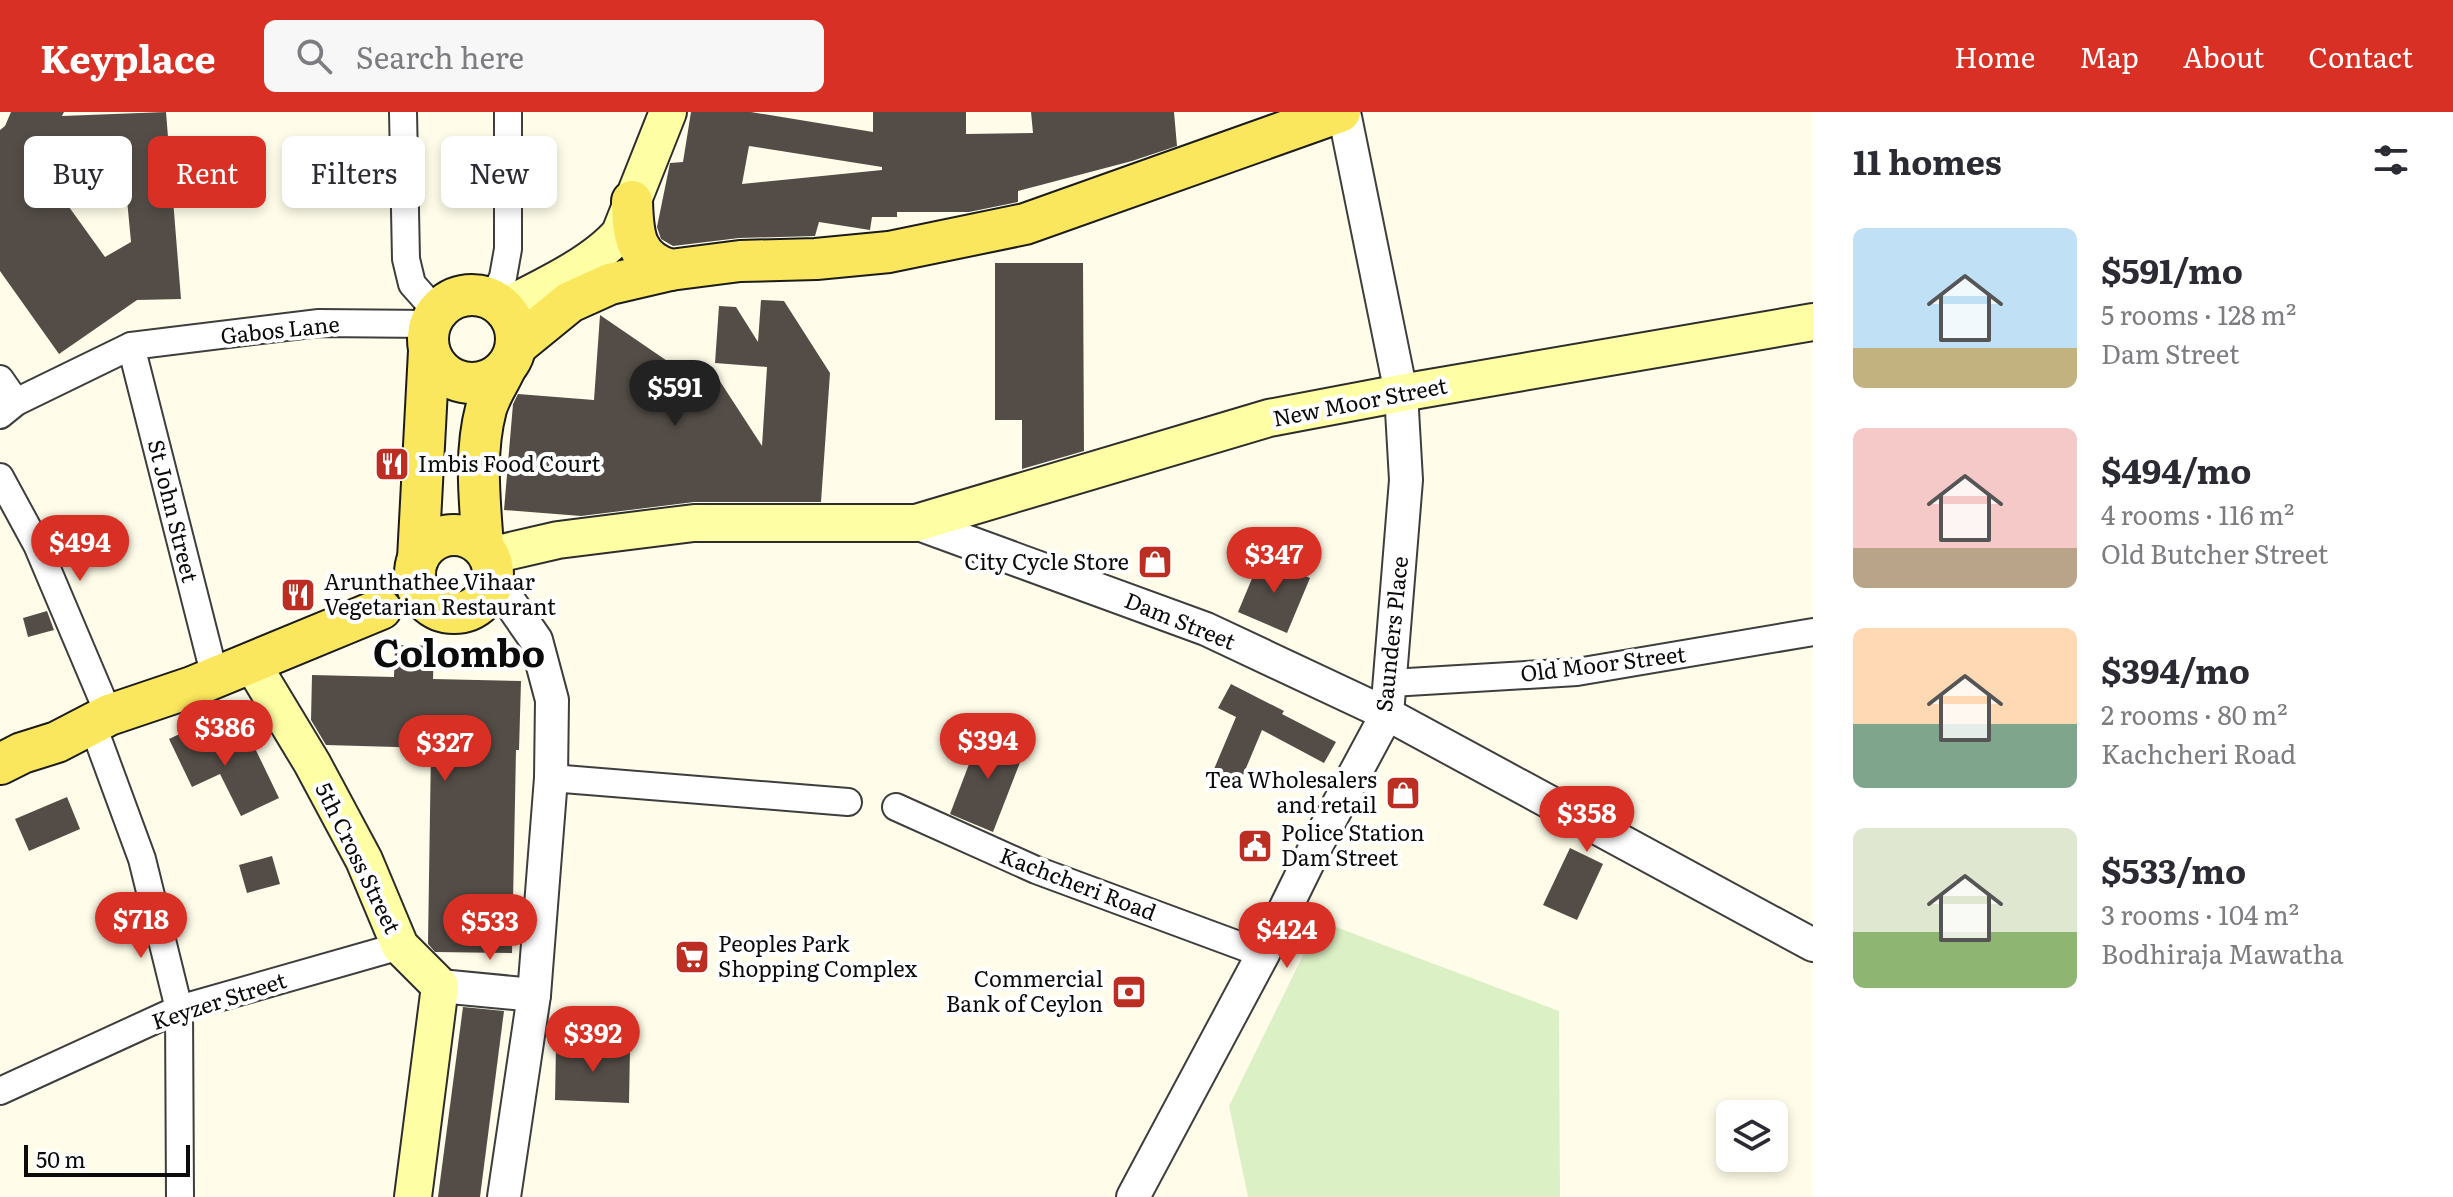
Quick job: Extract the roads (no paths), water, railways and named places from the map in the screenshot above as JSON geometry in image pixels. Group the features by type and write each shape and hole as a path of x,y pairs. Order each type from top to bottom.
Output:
{"main road":[{"path":"497,304 541,288 610,246 620,233 668,112"},
{"path":"432,329 435,363 444,373 456,380 482,382 495,378 510,358 570,302 610,284 670,270 740,261 816,259 889,252 1025,224 1342,112"},
{"path":"632,201 633,230 641,250 651,263 670,270"},
{"path":"471,295 497,304 513,321 510,358 487,407 480,440 479,475 490,590 473,608 462,612 438,609 421,581 432,329 458,298 471,295"},
{"name":"New Moor Street","path":"916,523 1269,418 1813,322"},
{"name":"Dam Street","path":"488,561 558,540 694,523 916,523"},
{"path":"0,764 57,742 101,719 192,687 381,609 421,581 433,542 442,537 467,537 488,561"},
{"name":"5th Cross Street","path":"251,662 312,763 364,860 400,946 440,986"},
{"path":"0,783 37,764 57,742"},
{"path":"413,1197 440,986"}],"street":[{"path":"403,112 406,259 412,284 432,329"},
{"path":"497,304 508,249 508,112"},
{"name":"Saunders Place","path":"1133,1197 1263,954 1389,698 1406,480 1401,393 1342,112"},
{"name":"Gabos Lane","path":"8,408 131,346 319,323 432,329"},
{"name":"St John Street","path":"131,346 215,677"},
{"path":"0,379 8,408"},
{"path":"0,477 37,545 101,719 142,859 179,1009 180,1197"},
{"name":"Dam Street","path":"916,523 1389,698 1813,945"},
{"path":"488,561 536,640 552,700 551,778 534,995 504,1197"},
{"name":"Old Moor Street","path":"1389,698 1577,672 1813,632"},
{"path":"551,778 848,802"},
{"name":"Kachcheri Road","path":"896,807 1036,870 1263,954"},
{"name":"Keyzer Street","path":"0,1091 179,1009 400,946"},
{"path":"440,986 534,995"}],"place":[{"name":"Imbis Food Court","path":"392,464"},
{"name":"City Cycle Store","path":"1155,562"},
{"name":"Arunthathee Vihaar Vegetarian Restaurant","path":"298,595"},
{"name":"Tea Wholesalers and retail","path":"1403,793"},
{"name":"Police Station Dam Street","path":"1255,846"},
{"name":"Peoples Park Shopping Complex","path":"692,957"},
{"name":"Commercial Bank of Ceylon","path":"1129,992"}],"district":[{"name":"Colombo","path":"459,654"}]}
